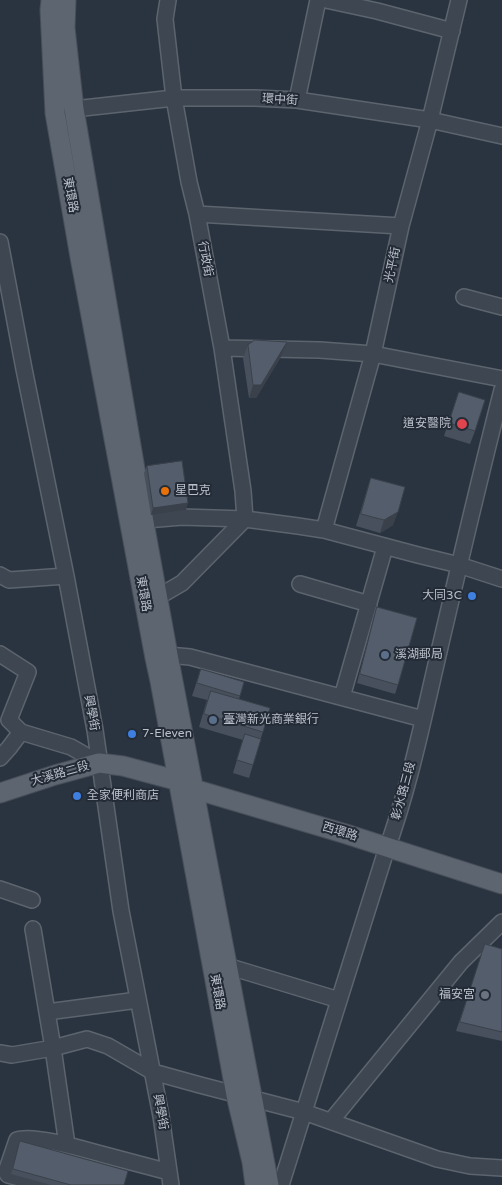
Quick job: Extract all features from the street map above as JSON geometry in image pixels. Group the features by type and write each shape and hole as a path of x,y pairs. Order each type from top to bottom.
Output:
{"main road":[{"name":"東環路","path":"51,0 50,10 65,111 80,258 137,520 162,656 228,966 255,1185"},
{"name":"東環路","path":"65,111 66,0"},
{"name":"東環路","path":"137,520 158,597 162,656"},
{"name":"大溪路二段","path":"0,793 99,763 123,766 188,783"},
{"name":"東環路","path":"188,783 244,1097 279,1185"},
{"name":"西環路","path":"188,783 502,874"},
{"name":"西環路","path":"389,842 502,884"}],"street":[{"name":"行政街","path":"168,0 165,19 174,98 222,348 243,491 245,519"},
{"path":"297,100 318,0"},
{"path":"326,0 377,11 452,31"},
{"name":"光平街","path":"324,530 374,354 401,226 430,120 459,0"},
{"name":"環中街","path":"65,111 174,98 297,100 430,120 502,136"},
{"path":"197,214 401,226"},
{"name":"興學街","path":"0,242 95,730 121,911 153,1072 170,1179"},
{"path":"464,297 502,307"},
{"path":"222,348 320,350 374,354 502,379"},
{"name":"彰水路三段","path":"279,1185 396,823 424,719 502,390"},
{"path":"137,520 182,517 245,519 324,530 459,565 502,579"},
{"path":"158,597 182,583 245,519"},
{"path":"342,697 385,547"},
{"path":"0,575 9,580 66,576"},
{"path":"300,584 369,604"},
{"path":"0,654 28,672 9,720 20,732 71,747 99,763"},
{"path":"162,656 190,657 424,719"},
{"path":"0,758 20,732"},
{"path":"0,889 32,900"},
{"path":"331,1121 461,962 502,922"},
{"path":"33,929 54,1048 67,1145"},
{"path":"228,966 339,1000"},
{"path":"47,1012 138,1000"},
{"path":"0,1053 12,1055 54,1048 87,1039 108,1046 153,1072 304,1112 437,1159 470,1166 502,1168"},
{"path":"46,1185 8,1175 6,1172 17,1140 31,1138 67,1145 170,1179"}],"building":[{"path":"255,340 287,342 261,385 253,385 248,345"},
{"path":"459,392 485,400 475,431 449,423"},
{"name":"星巴克","path":"182,461 188,503 153,508 147,466"},
{"path":"371,478 405,487 398,512 384,520 361,514"},
{"name":"溪湖郵局","path":"377,607 417,618 398,685 360,674"},
{"path":"201,669 244,682 240,696 197,683"},
{"path":"211,691 270,708 263,732 204,714"},
{"path":"245,734 261,739 253,765 237,760"},
{"name":"福安宮","path":"485,944 502,949 502,1032 460,1022"},
{"path":"20,1141 128,1171 124,1185 71,1185 13,1169"}],"place":[{"name":"道安醫院","path":"462,424"},
{"name":"星巴克","path":"165,491"},
{"name":"大同3C","path":"472,596"},
{"name":"溪湖郵局","path":"385,655"},
{"name":"臺灣新光商業銀行","path":"213,720"},
{"name":"7-Eleven","path":"132,734"},
{"name":"全家便利商店","path":"77,796"},
{"name":"福安宮","path":"485,995"}]}
